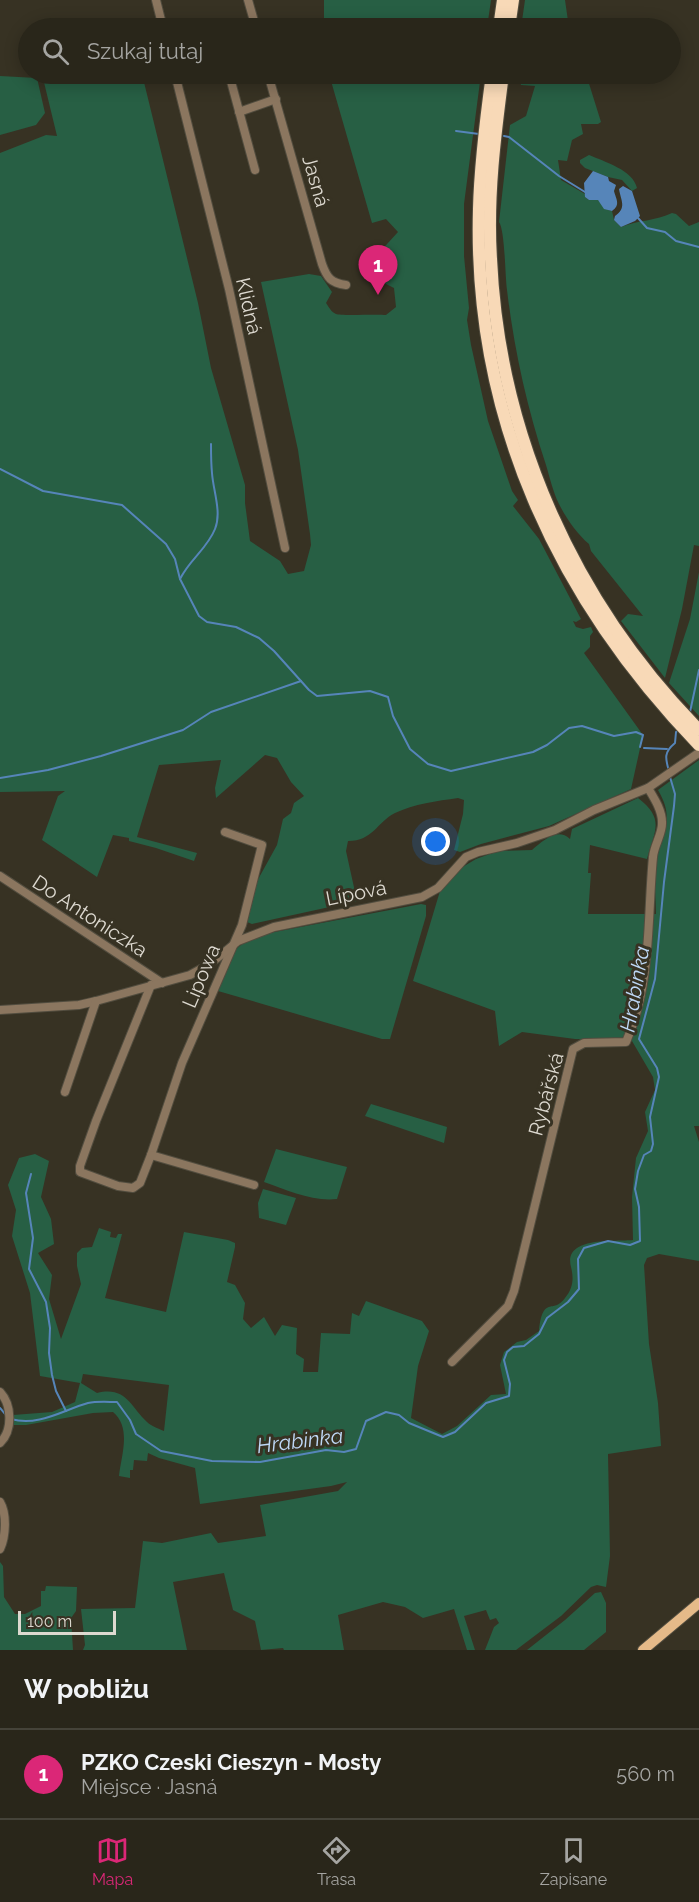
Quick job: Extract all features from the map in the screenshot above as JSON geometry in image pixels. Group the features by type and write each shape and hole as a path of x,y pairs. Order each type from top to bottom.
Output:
{"highway":[{"path":"500,18 503,0"},
{"path":"510,18 513,0"},
{"path":"491,84 482,155 479,219 482,290 493,368 514,445 539,513 567,570 649,674 699,730"},
{"path":"502,84 495,138 490,225 493,294 503,362 516,418 541,489 593,604 635,672 698,749"}],"main road":[{"path":"644,1650 699,1602"}],"street":[{"path":"156,0 161,18"},
{"path":"248,0 253,18"},
{"name":"Klidná","path":"178,84 229,289 285,548"},
{"path":"232,84 255,170"},
{"name":"Jasná","path":"271,84 322,264 327,276 334,283 346,285"},
{"path":"239,112 276,99"},
{"name":"Lípová","path":"0,1010 79,1005 96,1001 190,975 210,964 238,941 274,927 422,897 438,888 466,857 555,830 594,810 648,788 669,774 698,749"},
{"name":"Rybářská","path":"452,1362 508,1306 514,1291 573,1049 584,1043 626,1042 636,1020 645,973 653,854 663,823 659,808 648,788"},
{"name":"Lipowa","path":"151,985 80,1166 80,1172 118,1186 133,1188 140,1183 182,1063 230,948 242,925 262,845 225,832"},
{"name":"Do Antoniczka","path":"0,876 162,982"},
{"path":"65,1092 96,1001"},
{"path":"151,1155 254,1185"},
{"path":"0,1392 9,1409 9,1423 5,1438 0,1443"},
{"path":"0,1502 3,1507 4,1540 0,1549"}],"green space":[{"path":"324,0 491,0 488,18 324,18"},
{"path":"525,0 565,0 568,18 522,18"},
{"path":"0,76 18,77 18,84 38,84 45,113 36,125 0,135"},
{"path":"44,84 144,84 198,303 211,368 245,485 250,541 280,561 288,574 304,571 311,545 310,534 298,450 261,282 309,274 321,276 332,292 326,303 336,314 386,315 396,307 394,288 382,282 377,255 398,232 386,219 372,223 332,84 480,84 464,204 464,256 469,308 467,320 471,345 488,421 512,491 518,500 513,506 539,539 581,619 573,621 576,627 583,629 591,627 593,632 590,636 590,647 584,653 643,735 631,789 549,826 460,852 454,850 464,800 458,798 442,800 402,810 389,817 369,835 348,841 346,851 357,901 252,924 247,922 256,883 277,845 283,819 291,813 294,803 304,796 291,782 277,758 265,755 216,798 215,788 221,760 159,765 137,837 197,853 194,861 129,841 129,838 113,835 97,877 42,840 58,796 65,791 0,792 0,153 46,135 57,136"},
{"path":"589,84 601,122 581,124 583,134 572,140 567,161 558,160 561,180 585,194 589,200 598,200 612,211 614,220 621,227 672,213 689,226 699,222 699,546 694,545 682,609 665,678 621,621 628,614 643,616 591,551 589,544 572,526 559,504 527,400 513,334 499,222 510,125 526,116 535,86 521,85"},
{"path":"589,155 624,171 637,188 632,191 622,180 585,168 580,160"},
{"path":"699,572 699,716 669,683 690,619"},
{"path":"699,760 699,1126 694,1126 699,1142 699,1261 659,1254 647,1258 644,1265 649,1344 658,1403 661,1446 608,1454 610,1556 606,1587 597,1585 591,1587 561,1616 516,1650 485,1650 494,1627 499,1623 496,1618 490,1620 486,1610 464,1616 475,1650 467,1650 454,1609 423,1618 405,1607 383,1602 338,1615 344,1650 284,1650 283,1648 261,1650 255,1621 233,1610 224,1573 173,1582 187,1650 83,1650 85,1645 81,1609 135,1608 143,1541 162,1543 211,1533 218,1543 266,1536 260,1505 338,1491 347,1482 200,1504 195,1468 148,1453 147,1461 134,1460 130,1478 119,1476 124,1434 119,1419 113,1412 93,1413 26,1425 11,1425 13,1415 52,1412 75,1402 80,1383 40,1376 30,1293 12,1236 16,1210 8,1185 19,1158 35,1154 49,1161 41,1197 51,1219 54,1244 38,1253 52,1275 49,1299 61,1339 81,1284 77,1253 82,1248 92,1247 99,1228 111,1232 110,1237 116,1238 118,1234 122,1234 105,1298 166,1312 184,1232 228,1240 235,1243 235,1247 227,1282 235,1285 245,1303 243,1319 251,1328 264,1317 275,1336 282,1325 297,1328 296,1354 304,1359 303,1372 318,1372 321,1333 350,1334 352,1313 359,1316 366,1301 422,1321 429,1331 418,1366 411,1418 442,1434 457,1426 491,1395 506,1394 500,1365 504,1352 517,1342 526,1340 539,1331 546,1309 561,1303 568,1294 573,1279 571,1257 575,1250 582,1245 603,1241 633,1240 632,1197 636,1158 648,1131 645,1112 655,1090 653,1077 632,1041 575,1039 522,1032 499,1046 495,1011 413,981 440,891 461,868 476,859 498,851 532,850 545,839 555,835 560,834 570,839 572,829 638,798 652,812 655,819 655,832 647,859 590,845 588,873 591,873 588,914 656,914 655,863 667,817 658,790","holes":["83,1374 169,1385 164,1431 149,1423 121,1395 115,1392 97,1393 81,1383"]},
{"path":"421,904 426,905 426,916 390,1039 382,1039 218,991 236,949 246,941 264,934"},
{"path":"371,1104 447,1127 444,1143 365,1116"},
{"path":"276,1149 347,1167 337,1199 309,1197 264,1182"},
{"path":"263,1189 296,1198 286,1225 259,1218 258,1203"},
{"path":"0,1562 3,1566 4,1597 15,1614 25,1614 41,1606 41,1591 45,1591 46,1586 77,1587 76,1611 71,1618 73,1650 0,1650"},
{"path":"601,1592 606,1603 606,1632 584,1650 527,1650 595,1593"}],"water":[{"path":"593,171 608,177 609,181 616,185 614,191 617,204 612,211 604,209 598,200 589,200 585,197 584,183"},
{"path":"623,186 632,191 640,216 635,221 621,227 614,220 622,207 619,189"}],"waterway":[{"path":"456,131 479,134"},
{"path":"504,136 509,137 559,176 585,192"},
{"path":"638,218 647,228 665,232 676,241 699,247"},
{"path":"180,579 212,536 217,522 211,444"},
{"path":"0,469 43,491 122,505 166,544 175,559 180,579 199,616 207,622 236,627 259,638 317,696 370,691 388,697 393,716 410,749 428,764 451,771 533,752 547,745 569,728 582,726 614,736 636,732 643,735 640,747"},
{"name":"Hrabinka","path":"690,712 699,670"},
{"path":"0,778 48,770 183,730 211,712 301,681"},
{"name":"Hrabinka","path":"669,771 666,756 675,743 676,732 680,729"},
{"path":"644,748 667,749"},
{"name":"Hrabinka","path":"11,1419 31,1421 50,1417 88,1403 117,1402 130,1420 136,1434 161,1451 212,1461 260,1462 326,1450 344,1452 356,1449 366,1421 386,1412 399,1415 409,1423 443,1437 455,1432 486,1403 509,1396 510,1384 504,1360 507,1352 513,1347 524,1346 539,1334 547,1318 568,1302 579,1289 578,1259 584,1248 608,1241 630,1245 640,1241 639,1207 635,1189 644,1155 651,1151 653,1144 650,1117 659,1077 657,1068 639,1039 655,979 675,794 670,777"},
{"path":"31,1174 26,1193 33,1238 29,1269 46,1302 50,1328 49,1353 52,1375 56,1391 66,1411"},
{"name":"Hrabinka","path":"0,1408 6,1415"}],"place":[{"name":"PZKO Czeski Cieszyn - Mosty","path":"378,295"}]}
